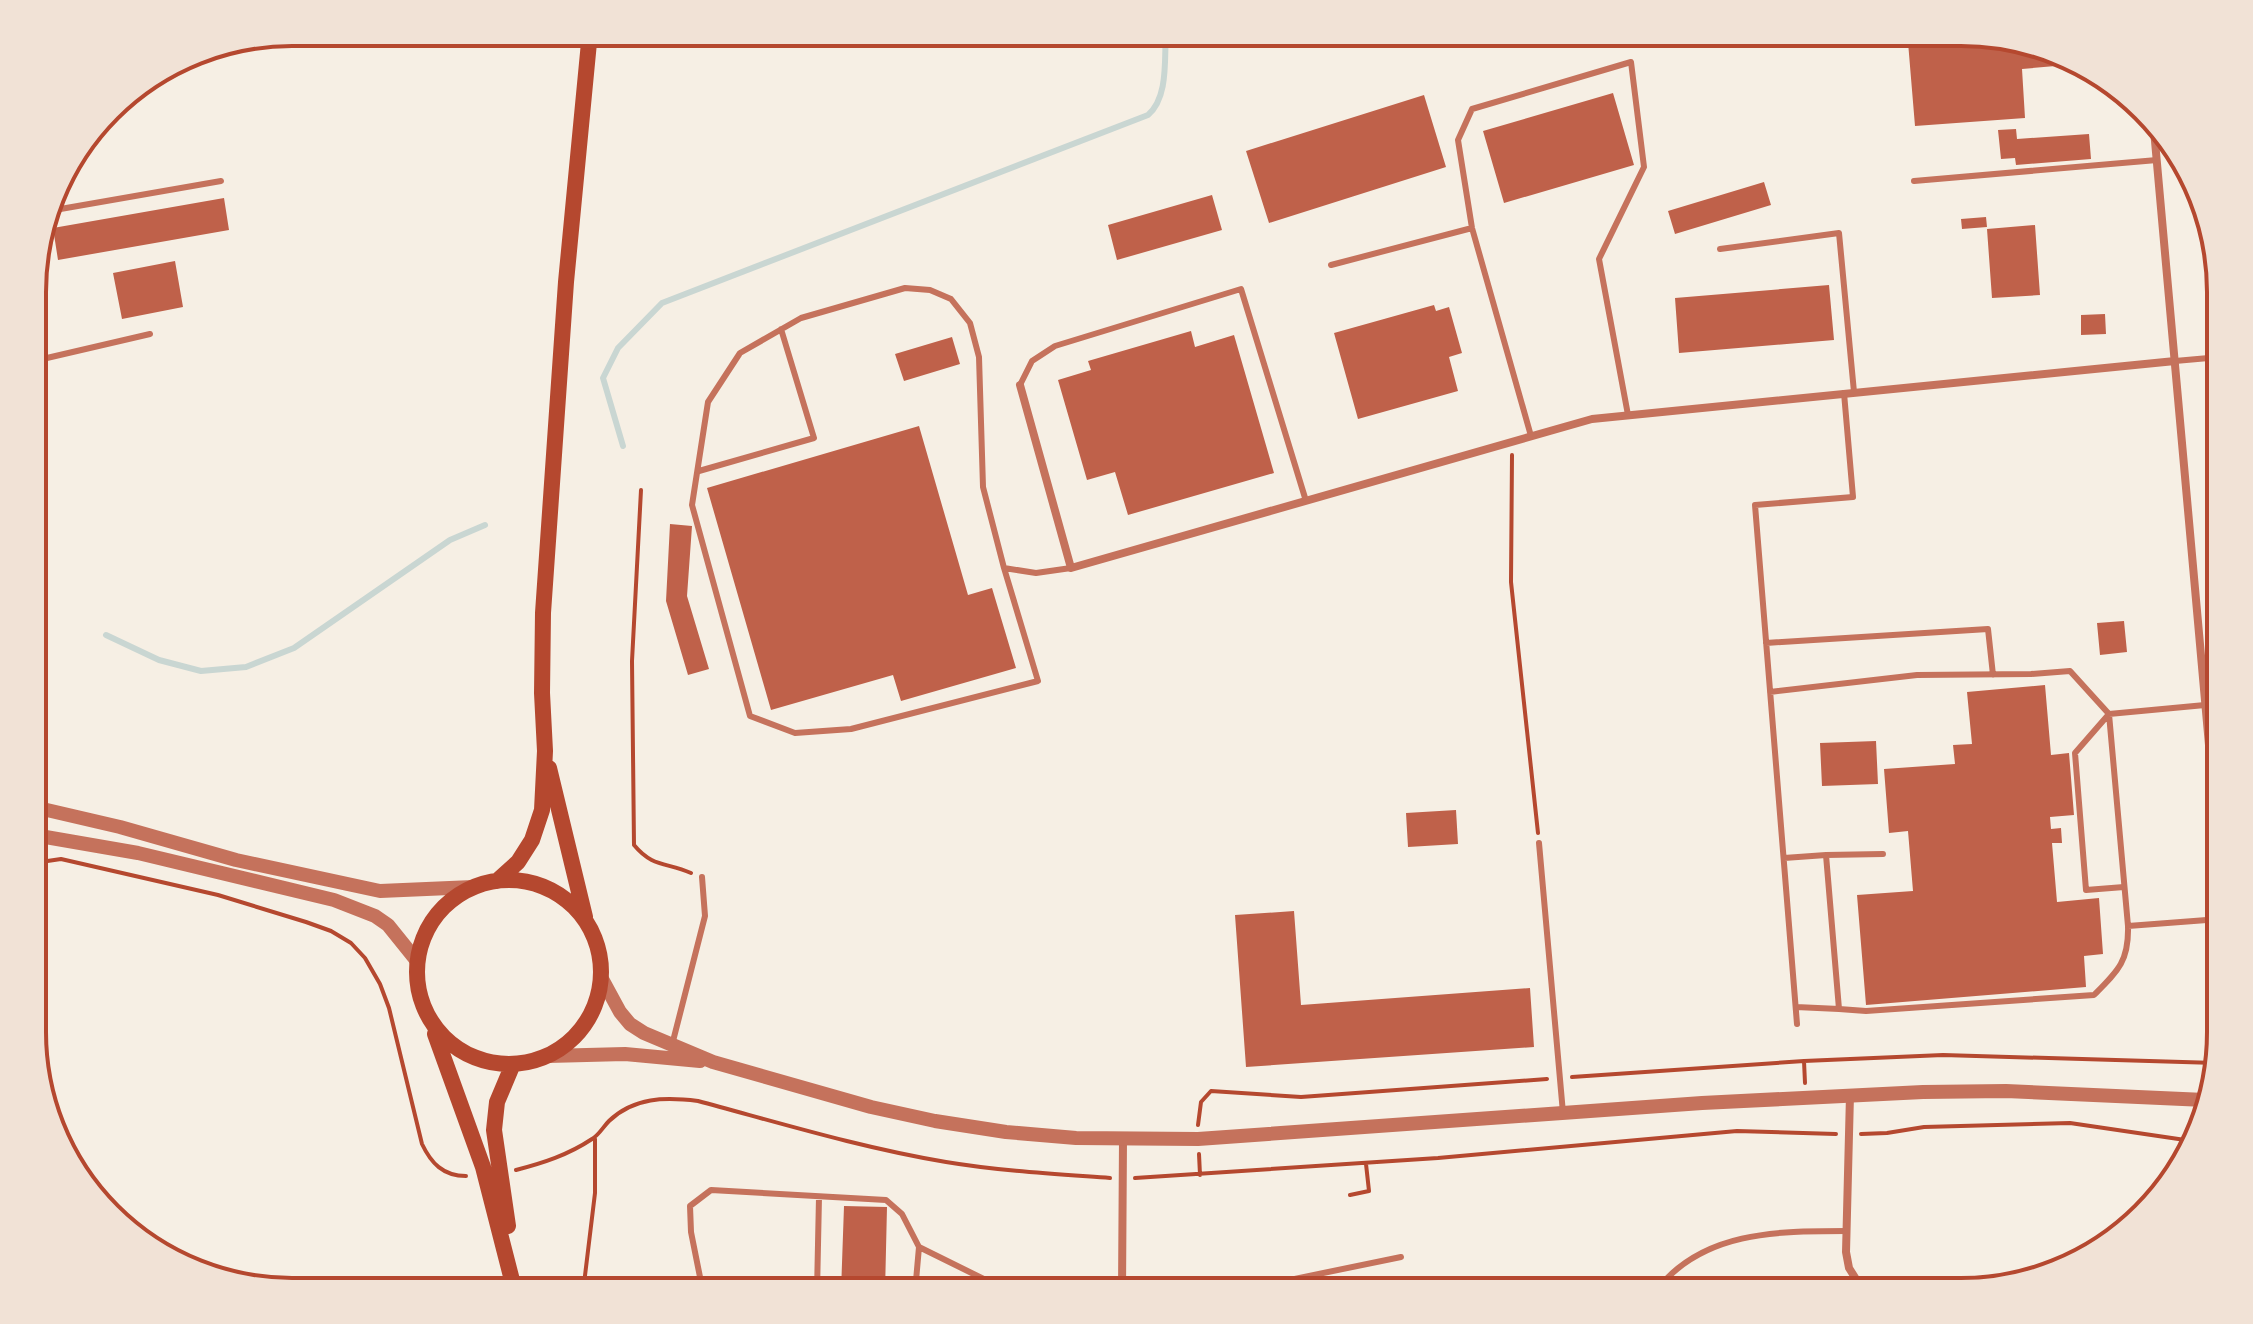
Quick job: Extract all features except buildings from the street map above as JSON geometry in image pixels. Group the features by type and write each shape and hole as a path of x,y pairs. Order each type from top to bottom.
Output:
{"main road":[{"path":"497,881 518,862 532,840 542,810 547,538 567,267 589,47"},
{"path":"428,1017 450,1043 464,1053 480,1060 513,1064 548,1056 569,1042 585,1024 596,1002 601,977 598,949 586,922 545,751"},
{"path":"512,1278 483,1167 418,990 417,961 435,916 453,899 473,887 497,881 523,881 547,888 569,902 586,922"},
{"path":"513,1064 497,1102 494,1130 514,1278"}],"street":[{"path":"2155,141 2206,711"},
{"path":"1020,385 1071,568 1592,419 2175,361"},
{"path":"46,810 236,860 366,889 407,892 473,887"},
{"path":"46,837 138,853 334,900 375,916 388,925 417,961"},
{"path":"601,977 630,1024 713,1062 871,1107 1006,1132 1123,1140 1198,1139 1850,1094 2006,1091 2197,1100"},
{"path":"548,1056 625,1054 713,1062"},
{"path":"1850,1094 1846,1231 1849,1268 1855,1277"},
{"path":"1122,1278 1123,1140"}],"lane":[{"path":"1531,436 1472,228 1458,140 1472,109 1631,62 1644,167 1599,259 1628,415"},
{"path":"1914,181 2157,160"},
{"path":"61,209 221,181"},
{"path":"1331,265 1472,228"},
{"path":"1720,249 1839,233 1854,392"},
{"path":"905,288 930,290 951,299 970,323 979,357 983,487 1038,681 851,729 795,733 750,716 692,505 708,402 740,353 781,329 801,318 905,288"},
{"path":"1020,385 1032,361 1055,346 1241,289 1306,501"},
{"path":"699,471 814,438 781,329"},
{"path":"46,358 150,334"},
{"path":"2175,361 2206,358"},
{"path":"1797,1024 1755,505 1853,497 1844,393"},
{"path":"1004,568 1036,573 1071,568"},
{"path":"1766,643 1988,629 1993,675"},
{"path":"1770,692 1917,675 2070,671 2109,714 2128,926 2129,950 2117,972 2094,995 1866,1011 1796,1007"},
{"path":"2124,887 2086,890 2075,753 2109,714 2205,705"},
{"path":"1539,843 1563,1113"},
{"path":"1784,858 1883,854"},
{"path":"1826,855 1839,1009"},
{"path":"672,1045 705,916 702,877"},
{"path":"2128,926 2206,920"},
{"path":"700,1278 691,1232 690,1206 711,1190 886,1200 902,1214 919,1247 916,1278"},
{"path":"817,1278 819,1197"},
{"path":"1671,1277 1691,1259 1727,1240 1767,1233 1846,1231"},
{"path":"919,1247 981,1278"},
{"path":"1302,1277 1401,1257"}],"path":[{"path":"1512,442 1511,582 1539,843"},
{"path":"641,490 632,661 634,845 644,858 702,877"},
{"path":"46,861 61,859 218,895 331,931 351,943 365,958 389,1008 422,1144 430,1161 443,1172 473,1176"},
{"path":"1200,1175 1198,1110 1211,1091 1301,1097 1817,1060 1943,1055 2204,1063"},
{"path":"516,1170 564,1155 595,1138 595,1193 585,1278"},
{"path":"1350,1195 1369,1191 1366,1164"}],"waterway":[{"path":"623,446 603,378 618,348 662,303 1148,115 1155,107 1162,88 1166,46"},
{"path":"106,635 159,660 201,671 246,667 294,648 450,540 485,525"}]}
